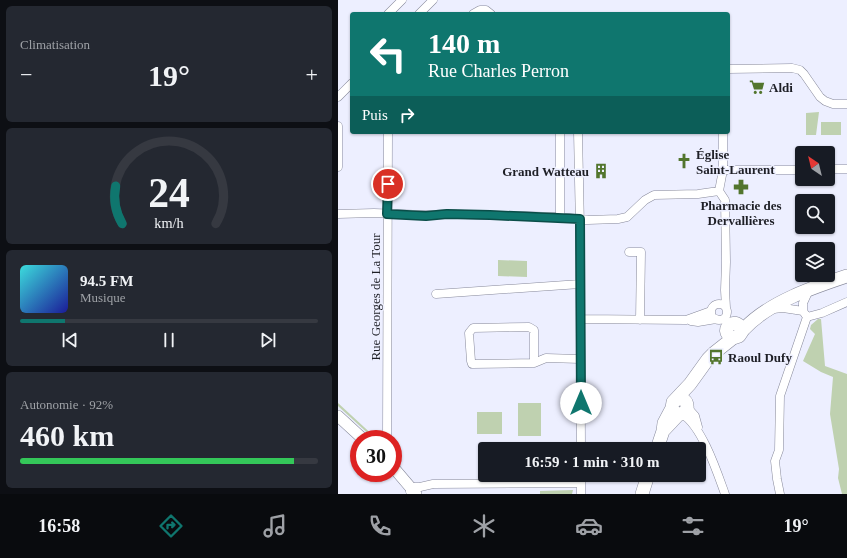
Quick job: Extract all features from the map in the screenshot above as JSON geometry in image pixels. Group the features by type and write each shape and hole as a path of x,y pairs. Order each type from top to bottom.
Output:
{"main road":[{"path":"659,442 664,423 681,408 690,384 714,353 729,324 766,312 788,298 810,288 847,276"},
{"path":"338,416 354,430"},
{"path":"402,479 412,492"},
{"path":"642,494 646,482"}],"street":[{"path":"390,12 402,0"},
{"path":"421,12 433,0"},
{"path":"476,12 480,10 486,10 488,12"},
{"path":"730,69 792,68 800,70 820,97 833,104 847,104"},
{"path":"338,97 350,85"},
{"path":"338,126 338,167"},
{"name":"Rue Georges de La Tour","path":"386,430 388,134"},
{"path":"560,134 560,217"},
{"path":"578,134 581,442"},
{"path":"723,134 723,170 719,191 725,200 725,290 729,324"},
{"path":"835,169 847,169"},
{"path":"723,170 795,170"},
{"path":"338,214 426,216 447,214 560,217 588,220 623,218 632,213 645,200 654,195 698,194 719,191"},
{"path":"629,252 640,252 640,320"},
{"path":"436,294 580,284"},
{"path":"780,494 775,462 778,450 780,396 805,314 803,304 810,288"},
{"path":"686,320 712,311 714,307 718,305 725,290"},
{"path":"766,312 783,308 805,314 822,313 847,302"},
{"path":"718,305 722,305 729,324"},
{"path":"712,311 713,317 729,324"},
{"path":"580,319 686,320 729,324"},
{"path":"534,363 534,330 529,327 473,328 469,333 472,364 534,363 546,358 580,359"},
{"path":"681,408 698,430 717,471 725,494"},
{"path":"412,492 420,487 433,484 492,482"},
{"path":"581,482 581,494"}],"green space":[{"path":"819,112 816,135 806,135 806,113"},
{"path":"821,122 841,122 841,135 821,135"},
{"path":"498,260 527,261 527,277 498,276"},
{"path":"818,319 821,319 825,366 847,374 847,494 842,494 838,478 839,469 830,414 833,377 821,372 803,361 815,334 810,329 811,325"},
{"path":"338,403 367,430 364,430 338,406"},
{"path":"518,403 541,403 541,436 518,436"},
{"path":"477,412 502,412 502,434 477,434"},
{"path":"573,490 572,494 540,494 540,491"}],"place":[{"name":"Aldi","path":"757,87"},
{"name":"Église Saint-Laurent","path":"684,161"},
{"name":"Grand Watteau","path":"601,171"},
{"name":"Pharmacie des Dervallières","path":"741,187"},
{"name":"Raoul Dufy","path":"716,357"}],"route":[{"path":"388,184 387,214 426,216 447,214 490,215 580,219 581,403"}]}
